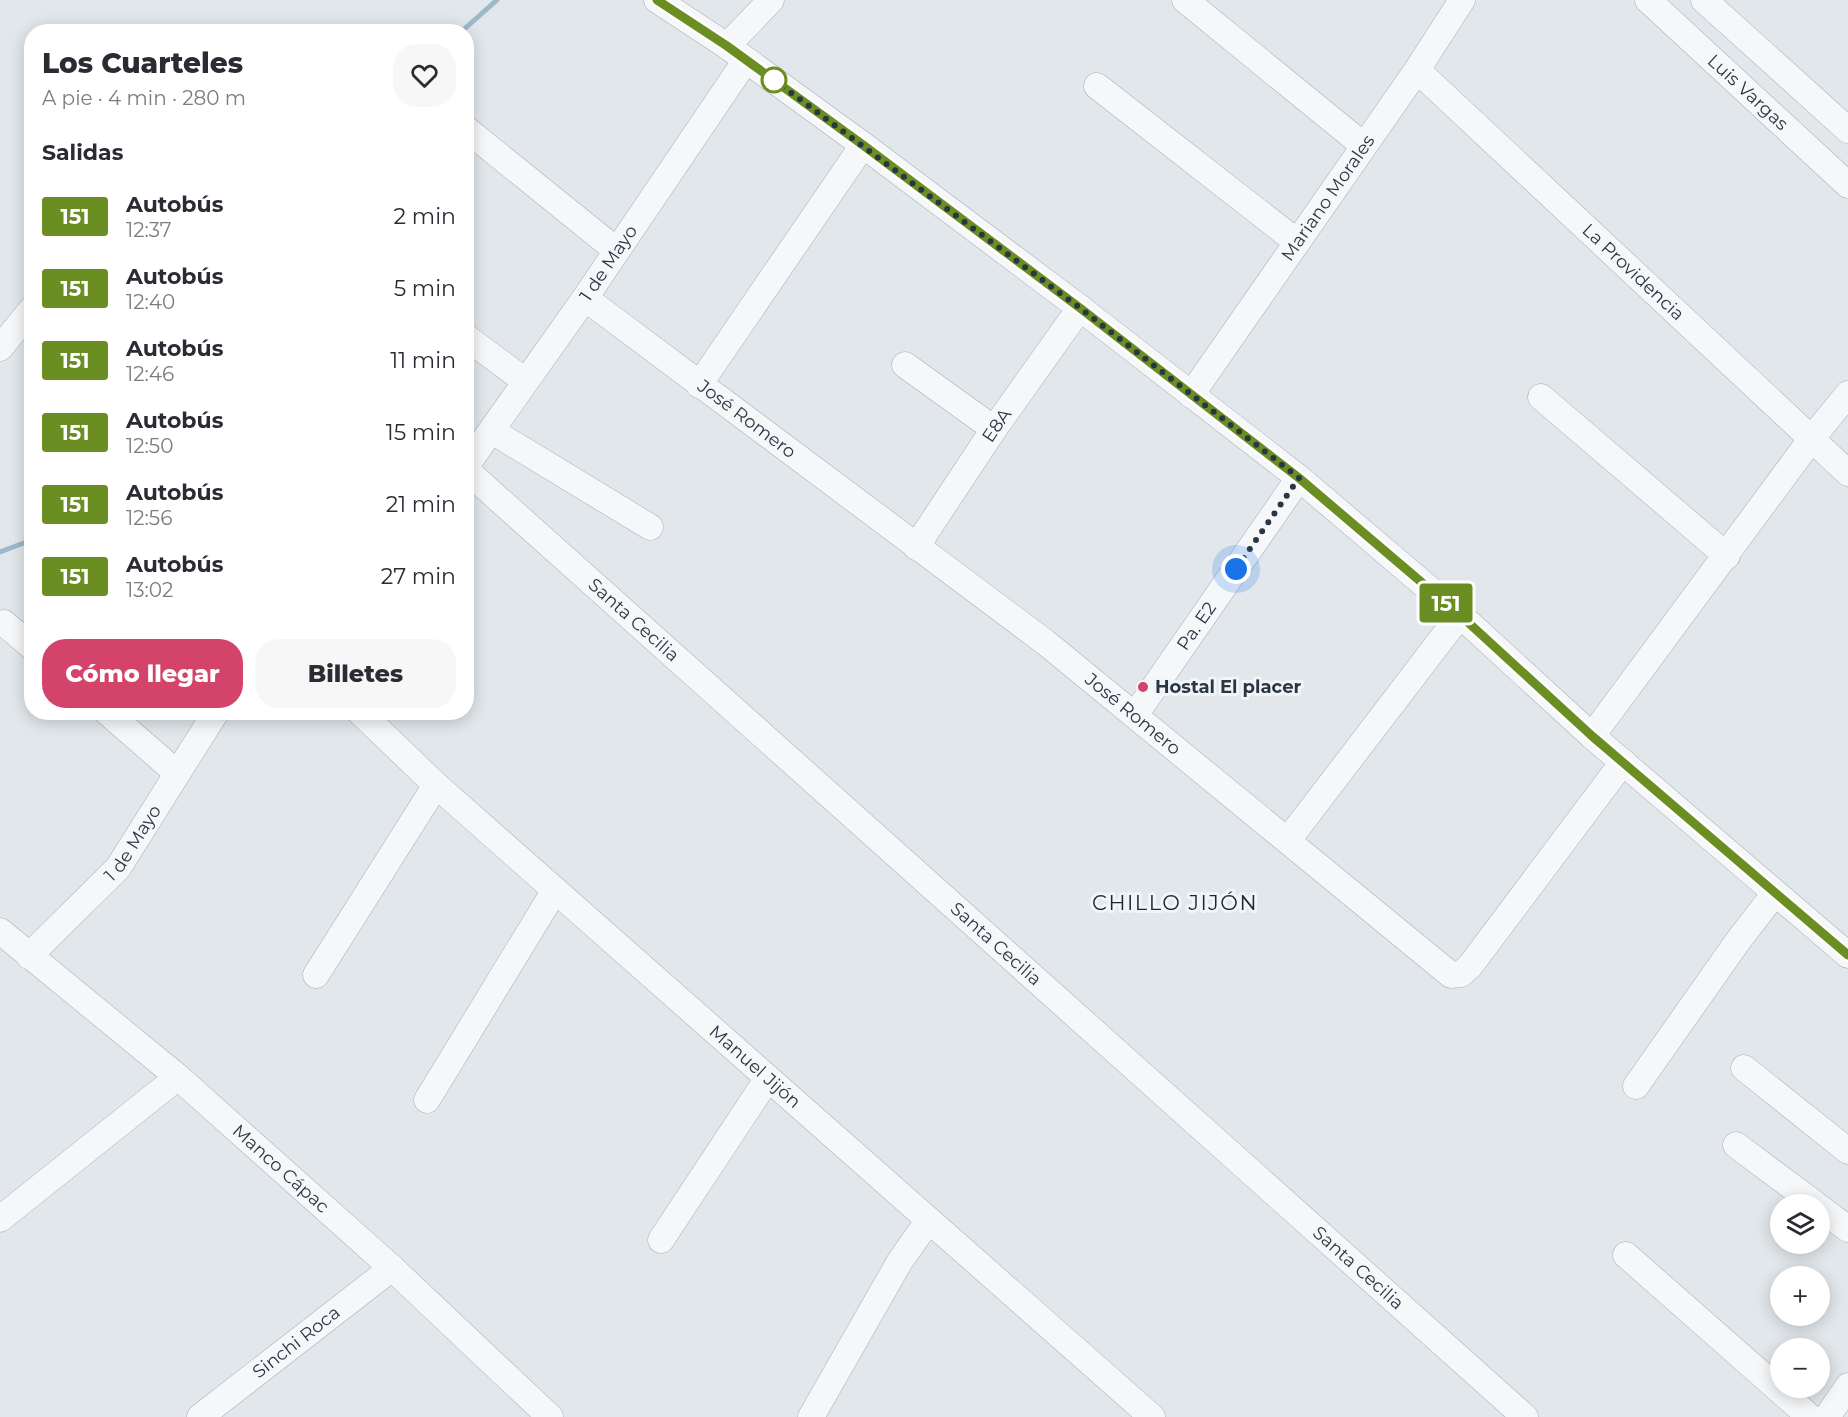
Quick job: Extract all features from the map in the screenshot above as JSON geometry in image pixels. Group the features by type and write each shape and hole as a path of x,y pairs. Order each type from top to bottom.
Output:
{"street":[{"path":"657,0 737,53 863,145 1080,308 1299,478 1460,615 1592,736 1848,955"},
{"name":"1 de Mayo","path":"474,457 585,298 771,0"},
{"path":"1185,0 1364,145"},
{"name":"Mariano Morales","path":"1191,395 1417,70 1462,0"},
{"name":"Luis Vargas","path":"1648,0 1848,184"},
{"path":"1704,0 1848,130"},
{"name":"La Providencia","path":"1417,70 1848,473"},
{"path":"1097,86 1297,242"},
{"path":"474,135 616,250"},
{"path":"699,385 863,145"},
{"name":"José Romero","path":"585,298 1045,642 1451,975 1461,974 1470,966 1623,762"},
{"name":"E8A","path":"916,547 994,429 1080,308"},
{"path":"0,348 24,319"},
{"path":"474,344 525,381"},
{"path":"905,365 994,429"},
{"path":"1592,736 1812,438 1848,394"},
{"path":"1541,397 1727,556"},
{"path":"492,431 650,527"},
{"name":"Santa Cecilia","path":"474,475 1525,1417"},
{"name":"Pa. E2","path":"1135,715 1299,478"},
{"path":"1288,840 1460,615"},
{"path":"4,623 24,640"},
{"path":"116,720 177,773"},
{"name":"1 de Mayo","path":"29,956 118,868 211,720"},
{"name":"Manuel Jijón","path":"368,720 436,785 1152,1417"},
{"path":"316,975 436,785"},
{"path":"427,1100 555,890"},
{"path":"1636,1086 1738,941 1775,893"},
{"name":"Manco Cápac","path":"0,931 178,1077 392,1268 550,1417"},
{"path":"1744,1068 1848,1151"},
{"path":"0,1219 178,1077"},
{"path":"661,1240 768,1078"},
{"path":"1736,1145 1802,1194"},
{"path":"1830,1216 1848,1229"},
{"path":"811,1417 900,1261 929,1220"},
{"path":"1626,1255 1810,1417"},
{"name":"Sinchi Roca","path":"200,1417 392,1268"},
{"path":"1827,1417 1848,1386"}],"waterway":[{"path":"470,24 497,0"},
{"path":"0,552 24,543"}],"bus line":[{"name":"151","path":"657,0 727,46 863,145 1080,308 1299,478 1460,615 1592,736 1848,955"}],"place":[{"name":"Hostal El placer","path":"1143,687"}],"district":[{"name":"CHILLO JIJÓN","path":"1175,903"}],"route":[{"path":"774,80 1080,308 1299,478 1236,569"}]}
